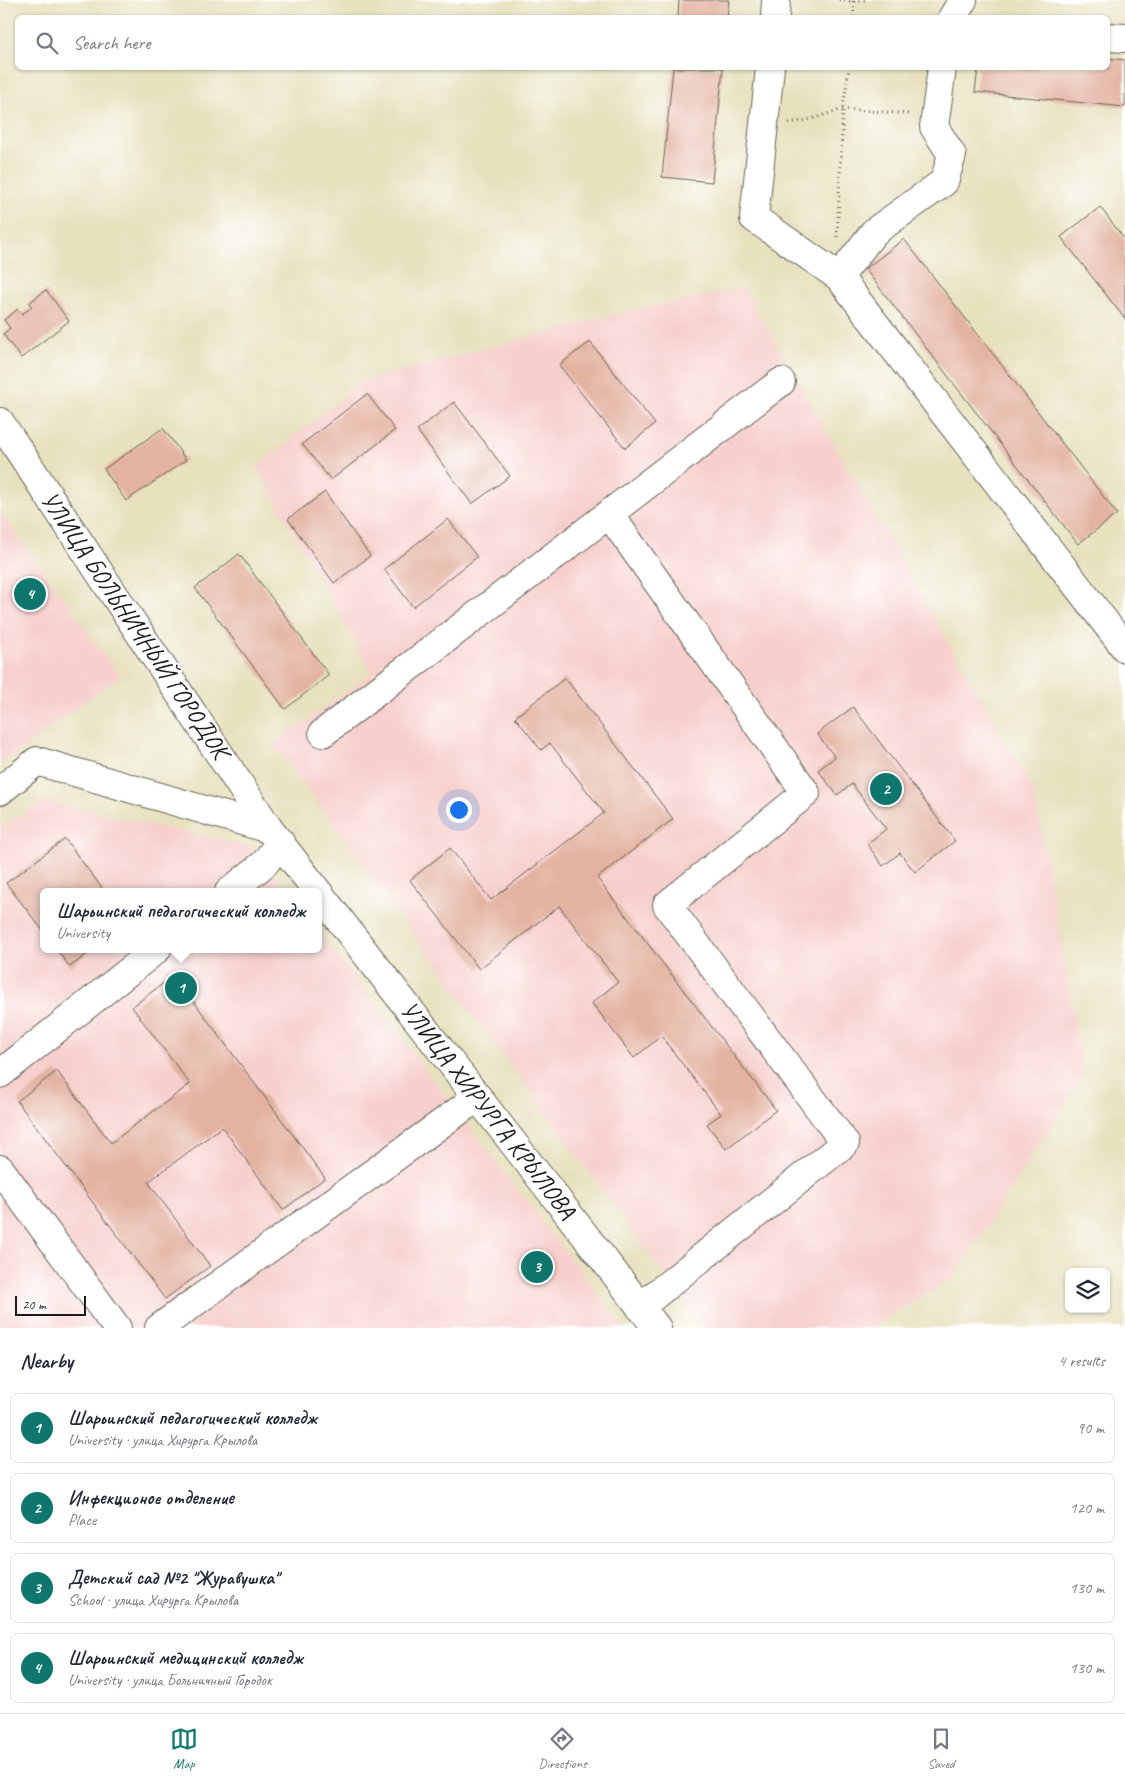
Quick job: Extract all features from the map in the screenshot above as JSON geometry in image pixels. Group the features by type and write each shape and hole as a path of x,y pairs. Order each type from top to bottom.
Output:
{"street":[{"path":"775,15 776,0"},
{"path":"954,15 963,0"},
{"path":"1110,37 1125,38"},
{"path":"770,70 754,218 845,270 1125,648"},
{"path":"845,270 874,232 944,182 952,155 934,127 942,70"},
{"path":"323,733 610,515 781,382"},
{"name":"УЛИЦА БОЛЬНИЧНЫЙ ГОРОДОК","path":"0,422 275,835"},
{"path":"610,515 806,793 667,905 845,1144 640,1307"},
{"path":"0,791 38,761 275,835 265,863 234,888"},
{"name":"УЛИЦА ХИРУРГА КРЫЛОВА","path":"275,835 315,888"},
{"name":"УЛИЦА ХИРУРГА КРЫЛОВА","path":"322,897 657,1328"},
{"path":"0,1074 152,953"},
{"path":"158,1328 478,1097"},
{"path":"0,1169 116,1328"}],"path":[{"path":"839,0 865,0"},
{"path":"853,1 854,15"},
{"path":"845,270 836,234 843,109 849,70"},
{"path":"764,126 808,120 843,109 920,114 934,127"}],"shaded area":[{"path":"744,288 1034,791 1084,1074 954,1277 871,1328 704,1328 274,744 372,673 257,467 363,381 616,314"},
{"path":"0,512 120,676 0,765"},
{"path":"44,801 253,847 284,888 40,888 40,953 322,953 322,936 624,1328 0,1328 0,828"}],"building":[{"path":"679,0 729,0 727,15 678,15"},
{"path":"1110,58 1125,60 1125,107 975,92 978,70 1110,70"},
{"path":"673,70 723,70 712,182 662,177"},
{"path":"1100,207 1125,240 1125,319 1061,237"},
{"path":"904,239 1117,514 1078,544 865,269"},
{"path":"46,290 69,321 21,358 3,334 10,328 4,320 18,309 22,314 32,307 29,303"},
{"path":"590,342 655,424 625,448 559,365"},
{"path":"367,394 395,430 331,480 302,444"},
{"path":"454,402 510,476 472,504 417,430"},
{"path":"163,428 186,460 126,501 104,469"},
{"path":"325,492 370,556 334,583 288,519"},
{"path":"448,519 477,557 413,607 384,569"},
{"path":"239,554 329,675 285,709 195,588"},
{"path":"565,678 673,819 597,878 776,1110 726,1149 707,1124 721,1114 661,1036 634,1058 592,1003 618,982 559,906 479,969 410,880 450,848 491,900 604,813 550,743 541,750 515,717"},
{"path":"853,707 955,841 915,872 900,853 883,866 867,844 886,829 852,784 837,795 818,770 835,757 817,734"},
{"path":"65,839 102,888 40,888 40,927 6,883"},
{"path":"59,953 89,953 70,967"},
{"path":"174,975 325,1178 283,1210 222,1127 148,1182 210,1266 165,1299 17,1101 57,1071 111,1143 190,1084 132,1007"}],"place":[{"name":"Шарьинский медицинский колледж","path":"30,594"},
{"name":"Инфекционое отделение","path":"886,789"},
{"name":"Шарьинский педагогический колледж","path":"181,988"},
{"name":"Детский сад №2 \"Журавушка\"","path":"537,1267"}]}
